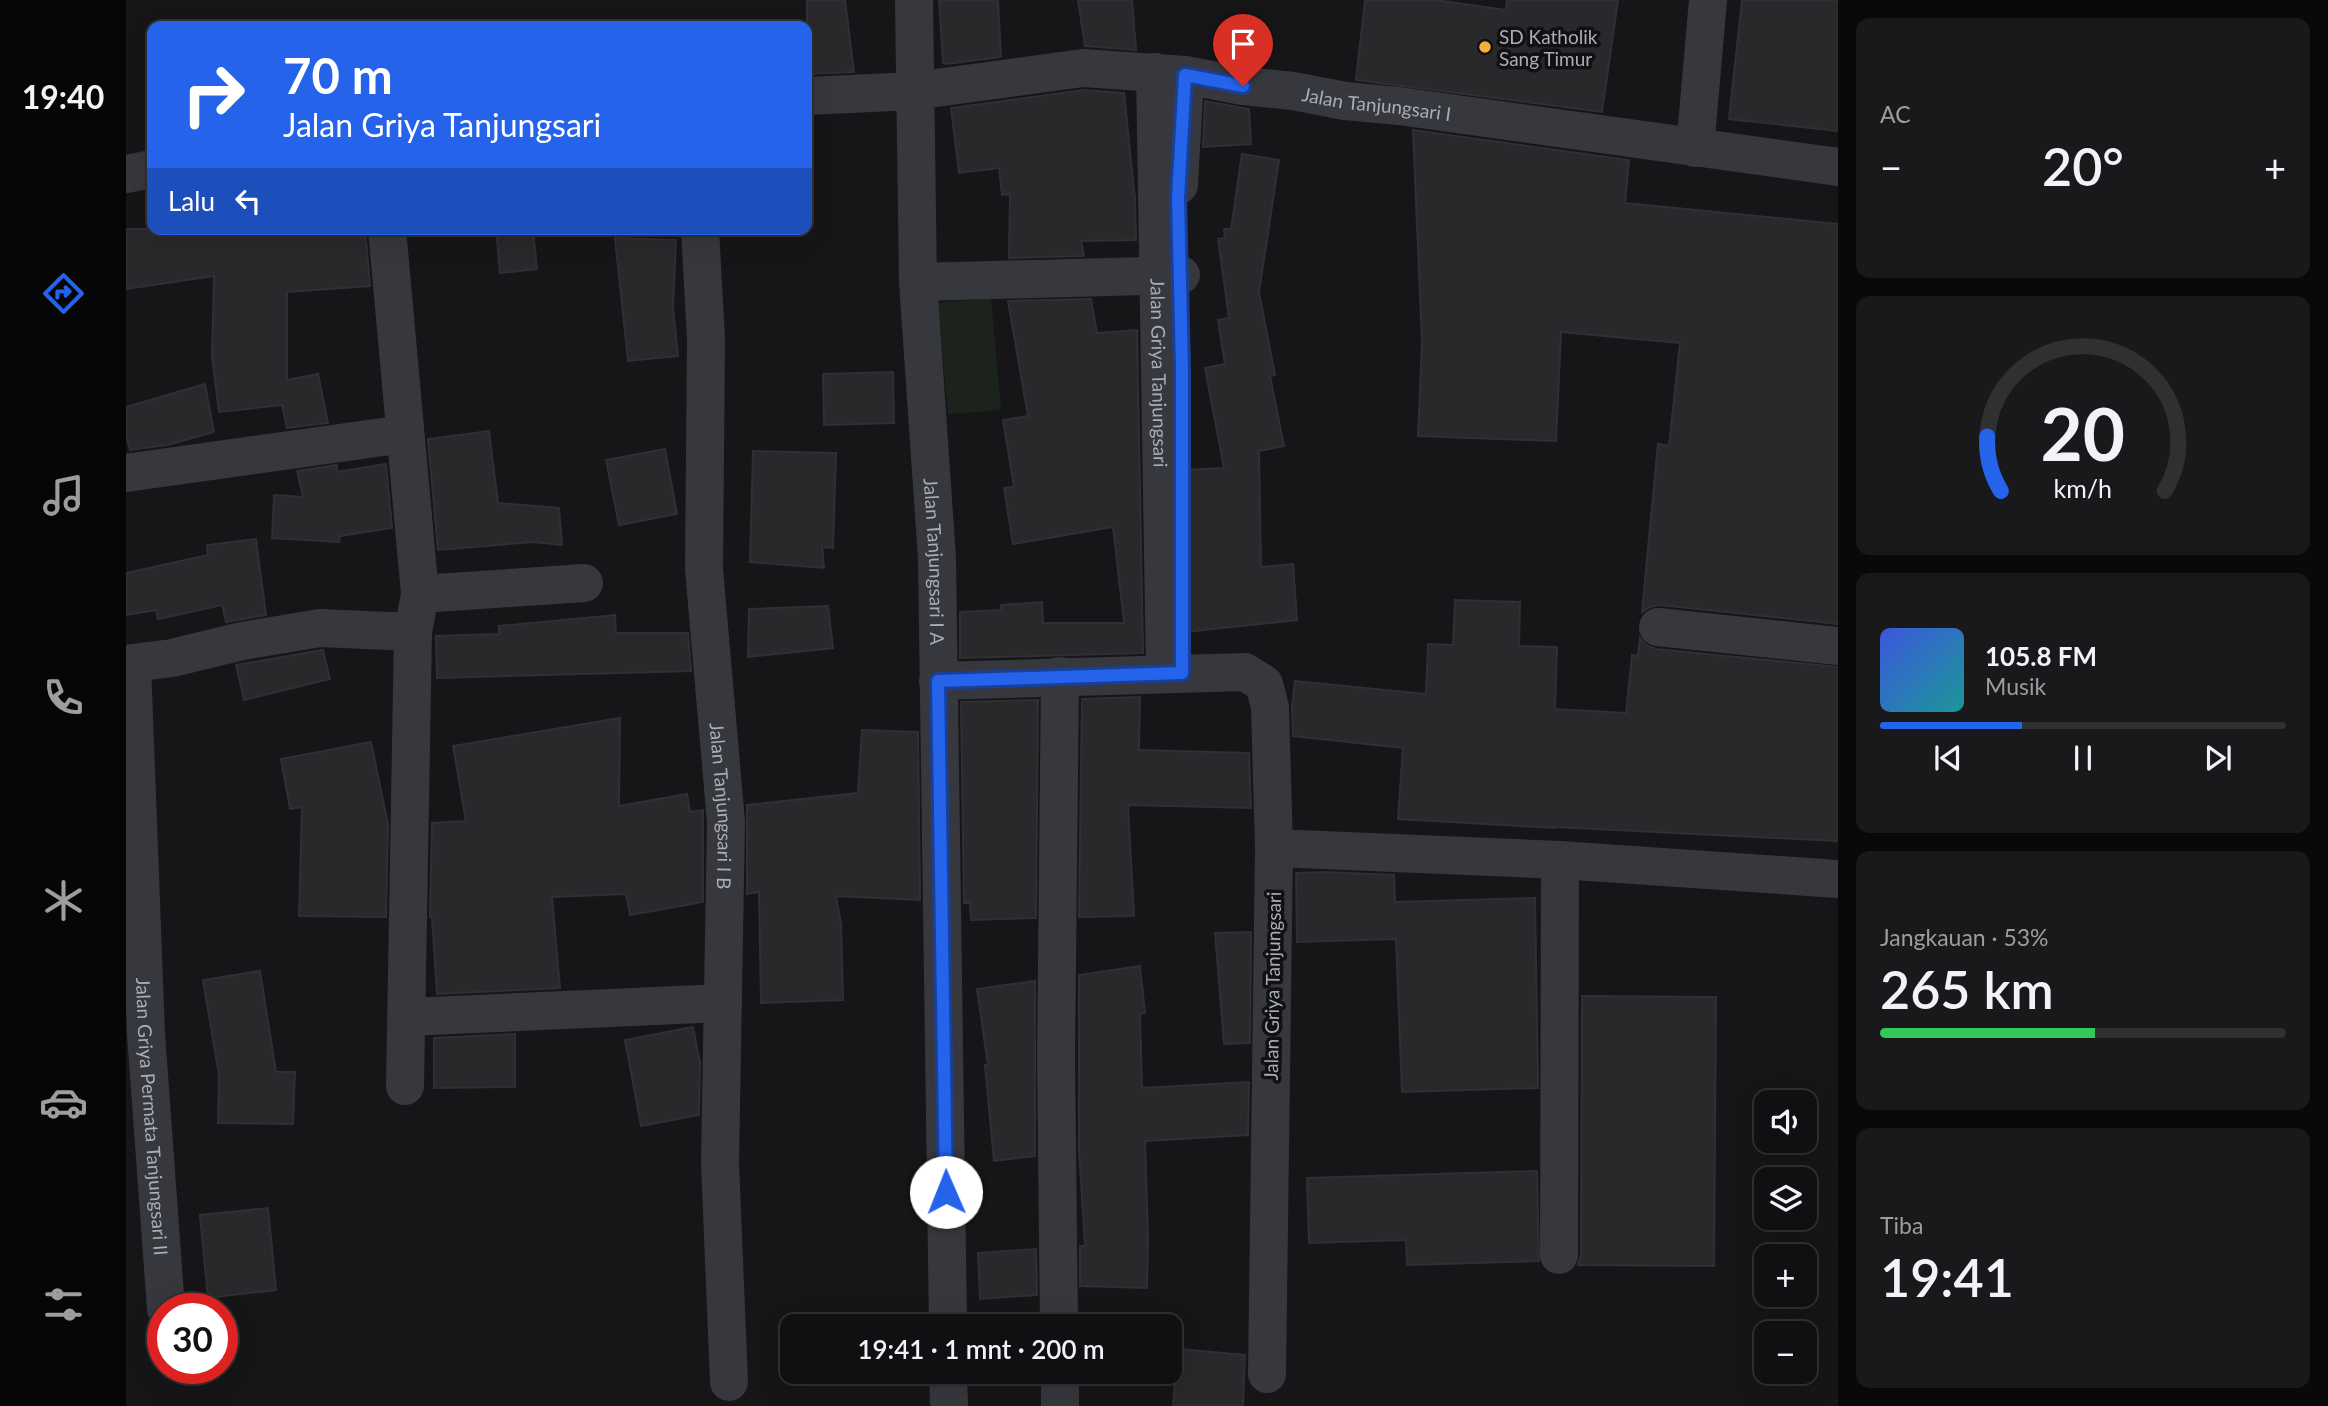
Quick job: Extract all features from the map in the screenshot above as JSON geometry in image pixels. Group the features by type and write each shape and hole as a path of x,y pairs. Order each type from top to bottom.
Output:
{"street":[{"name":"Jalan Tanjungsari I A","path":"914,0 918,282 937,558 948,1314"},
{"path":"1695,148 1708,0"},
{"name":"Jalan Tanjungsari I","path":"812,96 914,92 1083,68 1170,74 1345,101 1399,106 1838,167"},
{"name":"Jalan Griya Tanjungsari","path":"1170,74 1169,275 1159,398 1165,579 1174,673"},
{"path":"126,174 147,170"},
{"path":"387,235 420,594 413,632 405,1086"},
{"name":"Jalan Tanjungsari I B","path":"700,235 706,339 704,569 726,822 720,1163 730,1382"},
{"path":"918,282 1169,275"},
{"path":"126,473 404,435"},
{"path":"420,594 584,583"},
{"path":"1658,627 1838,646"},
{"name":"Jalan Griya Permata Tanjungsari II","path":"165,1293 146,1034 129,664 172,658 242,640 320,628 413,632"},
{"name":"Jalan Griya Tanjungsari","path":"938,681 1245,671 1264,684 1270,707 1274,848 1267,1374"},
{"path":"1059,1314 1056,1058 1060,676"},
{"path":"1274,848 1560,860 1838,879"},
{"path":"1559,1255 1560,860"},
{"path":"406,1017 723,1003"},
{"path":"948,1384 949,1406"},
{"path":"1060,1384 1060,1406"}],"shaded area":[{"path":"991,298 1001,410 948,414 938,303"}],"building":[{"path":"807,0 845,0 854,72 812,74 812,21 807,21"},
{"path":"939,0 998,0 1001,57 943,63"},
{"path":"1078,0 1132,0 1136,50 1085,46"},
{"name":"SD Katholik Sang Timur","path":"1365,0 1435,0 1506,10 1507,0 1618,0 1602,112 1356,80"},
{"path":"1742,0 1838,0 1838,131 1729,119"},
{"path":"1084,90 1124,93 1135,199 1136,240 1081,241 1084,256 1009,258 1010,194 1002,195 999,168 959,173 951,108"},
{"path":"1205,101 1249,109 1251,144 1203,147"},
{"path":"1413,130 1629,160 1625,203 1838,224 1838,624 1660,605 1642,612 1658,444 1669,446 1680,343 1561,332 1556,441 1418,436 1422,342"},
{"path":"1242,154 1279,160 1259,292 1275,375 1270,376 1284,446 1259,451 1261,567 1293,564 1297,620 1186,632 1184,470 1224,468 1205,368 1225,364 1218,320 1229,318 1218,239 1225,238 1224,229 1231,229"},
{"path":"126,229 147,229 147,235 366,235 370,286 287,292 287,380 318,374 328,423 287,428 282,405 219,412 212,356 214,276 126,289"},
{"path":"497,235 534,235 537,269 500,273"},
{"path":"615,238 676,240 673,307 678,356 628,361"},
{"path":"1091,299 1097,333 1137,330 1143,653 960,658 960,612 1001,610 1001,605 1042,602 1043,623 1124,623 1113,527 1013,544 1004,488 1014,487 1003,420 1028,416 1008,301"},
{"path":"893,372 894,423 824,425 823,374"},
{"path":"205,384 214,432 167,445 130,450 126,435 126,407"},
{"path":"489,431 498,503 559,508 562,545 533,542 438,550 428,439"},
{"path":"665,449 677,514 619,525 606,460"},
{"path":"753,451 836,453 833,548 822,547 824,568 750,562"},
{"path":"386,464 392,528 340,536 339,542 272,538 274,495 303,497 297,471 337,465 337,472"},
{"path":"256,539 266,615 226,622 222,605 158,619 156,610 126,615 126,573 208,555 207,545"},
{"path":"1455,600 1520,602 1519,646 1557,647 1555,709 1626,713 1632,655 1638,656 1640,638 1646,645 1656,649 1838,667 1838,841 1398,819 1403,748 1293,736 1295,681 1426,694 1428,644 1453,645"},
{"path":"828,606 833,648 748,657 749,609"},
{"path":"615,615 616,633 688,633 691,671 437,678 436,636 499,634 499,626"},
{"path":"323,650 330,679 244,700 236,665"},
{"path":"1140,697 1139,750 1249,753 1251,808 1128,805 1134,916 1079,917 1082,699"},
{"path":"1038,700 1036,918 971,920 970,903 964,903 961,702"},
{"path":"620,718 619,806 687,794 690,812 703,810 703,902 630,915 626,894 552,897 560,988 437,994 430,917 432,823 466,821 453,746"},
{"path":"862,730 918,732 920,900 836,896 841,924 843,1000 761,1003 759,892 747,894 747,805 858,793"},
{"path":"371,742 388,824 386,917 299,916 302,807 290,809 281,759"},
{"path":"1296,873 1394,875 1395,902 1535,898 1538,1088 1402,1092 1396,939 1297,942"},
{"path":"1251,932 1250,1043 1224,1044 1215,933"},
{"path":"1140,966 1145,1013 1140,1014 1142,1088 1249,1082 1248,1135 1145,1141 1147,1288 1080,1286 1080,1246 1085,1246 1079,1150 1079,975"},
{"path":"260,971 276,1072 295,1072 293,1124 218,1123 219,1075 203,980"},
{"path":"1035,981 1035,1156 994,1161 985,1065 988,1065 977,989"},
{"path":"1582,996 1716,997 1714,1266 1578,1265 1581,1255"},
{"path":"693,1027 700,1063 699,1115 641,1126 625,1040"},
{"path":"515,1034 515,1087 434,1088 434,1038"},
{"path":"1537,1171 1539,1261 1407,1265 1406,1240 1309,1243 1307,1178"},
{"path":"268,1208 276,1290 238,1294 208,1293 200,1215"},
{"path":"1036,1249 1037,1295 980,1299 978,1253"},
{"path":"1182,1349 1245,1355 1243,1406 1173,1406 1175,1384 1182,1384"}],"place":[{"name":"SD Katholik Sang Timur","path":"1485,47"}],"route":[{"path":"946,1192 938,681 1182,673 1182,368 1178,198 1185,75 1243,86"}]}
